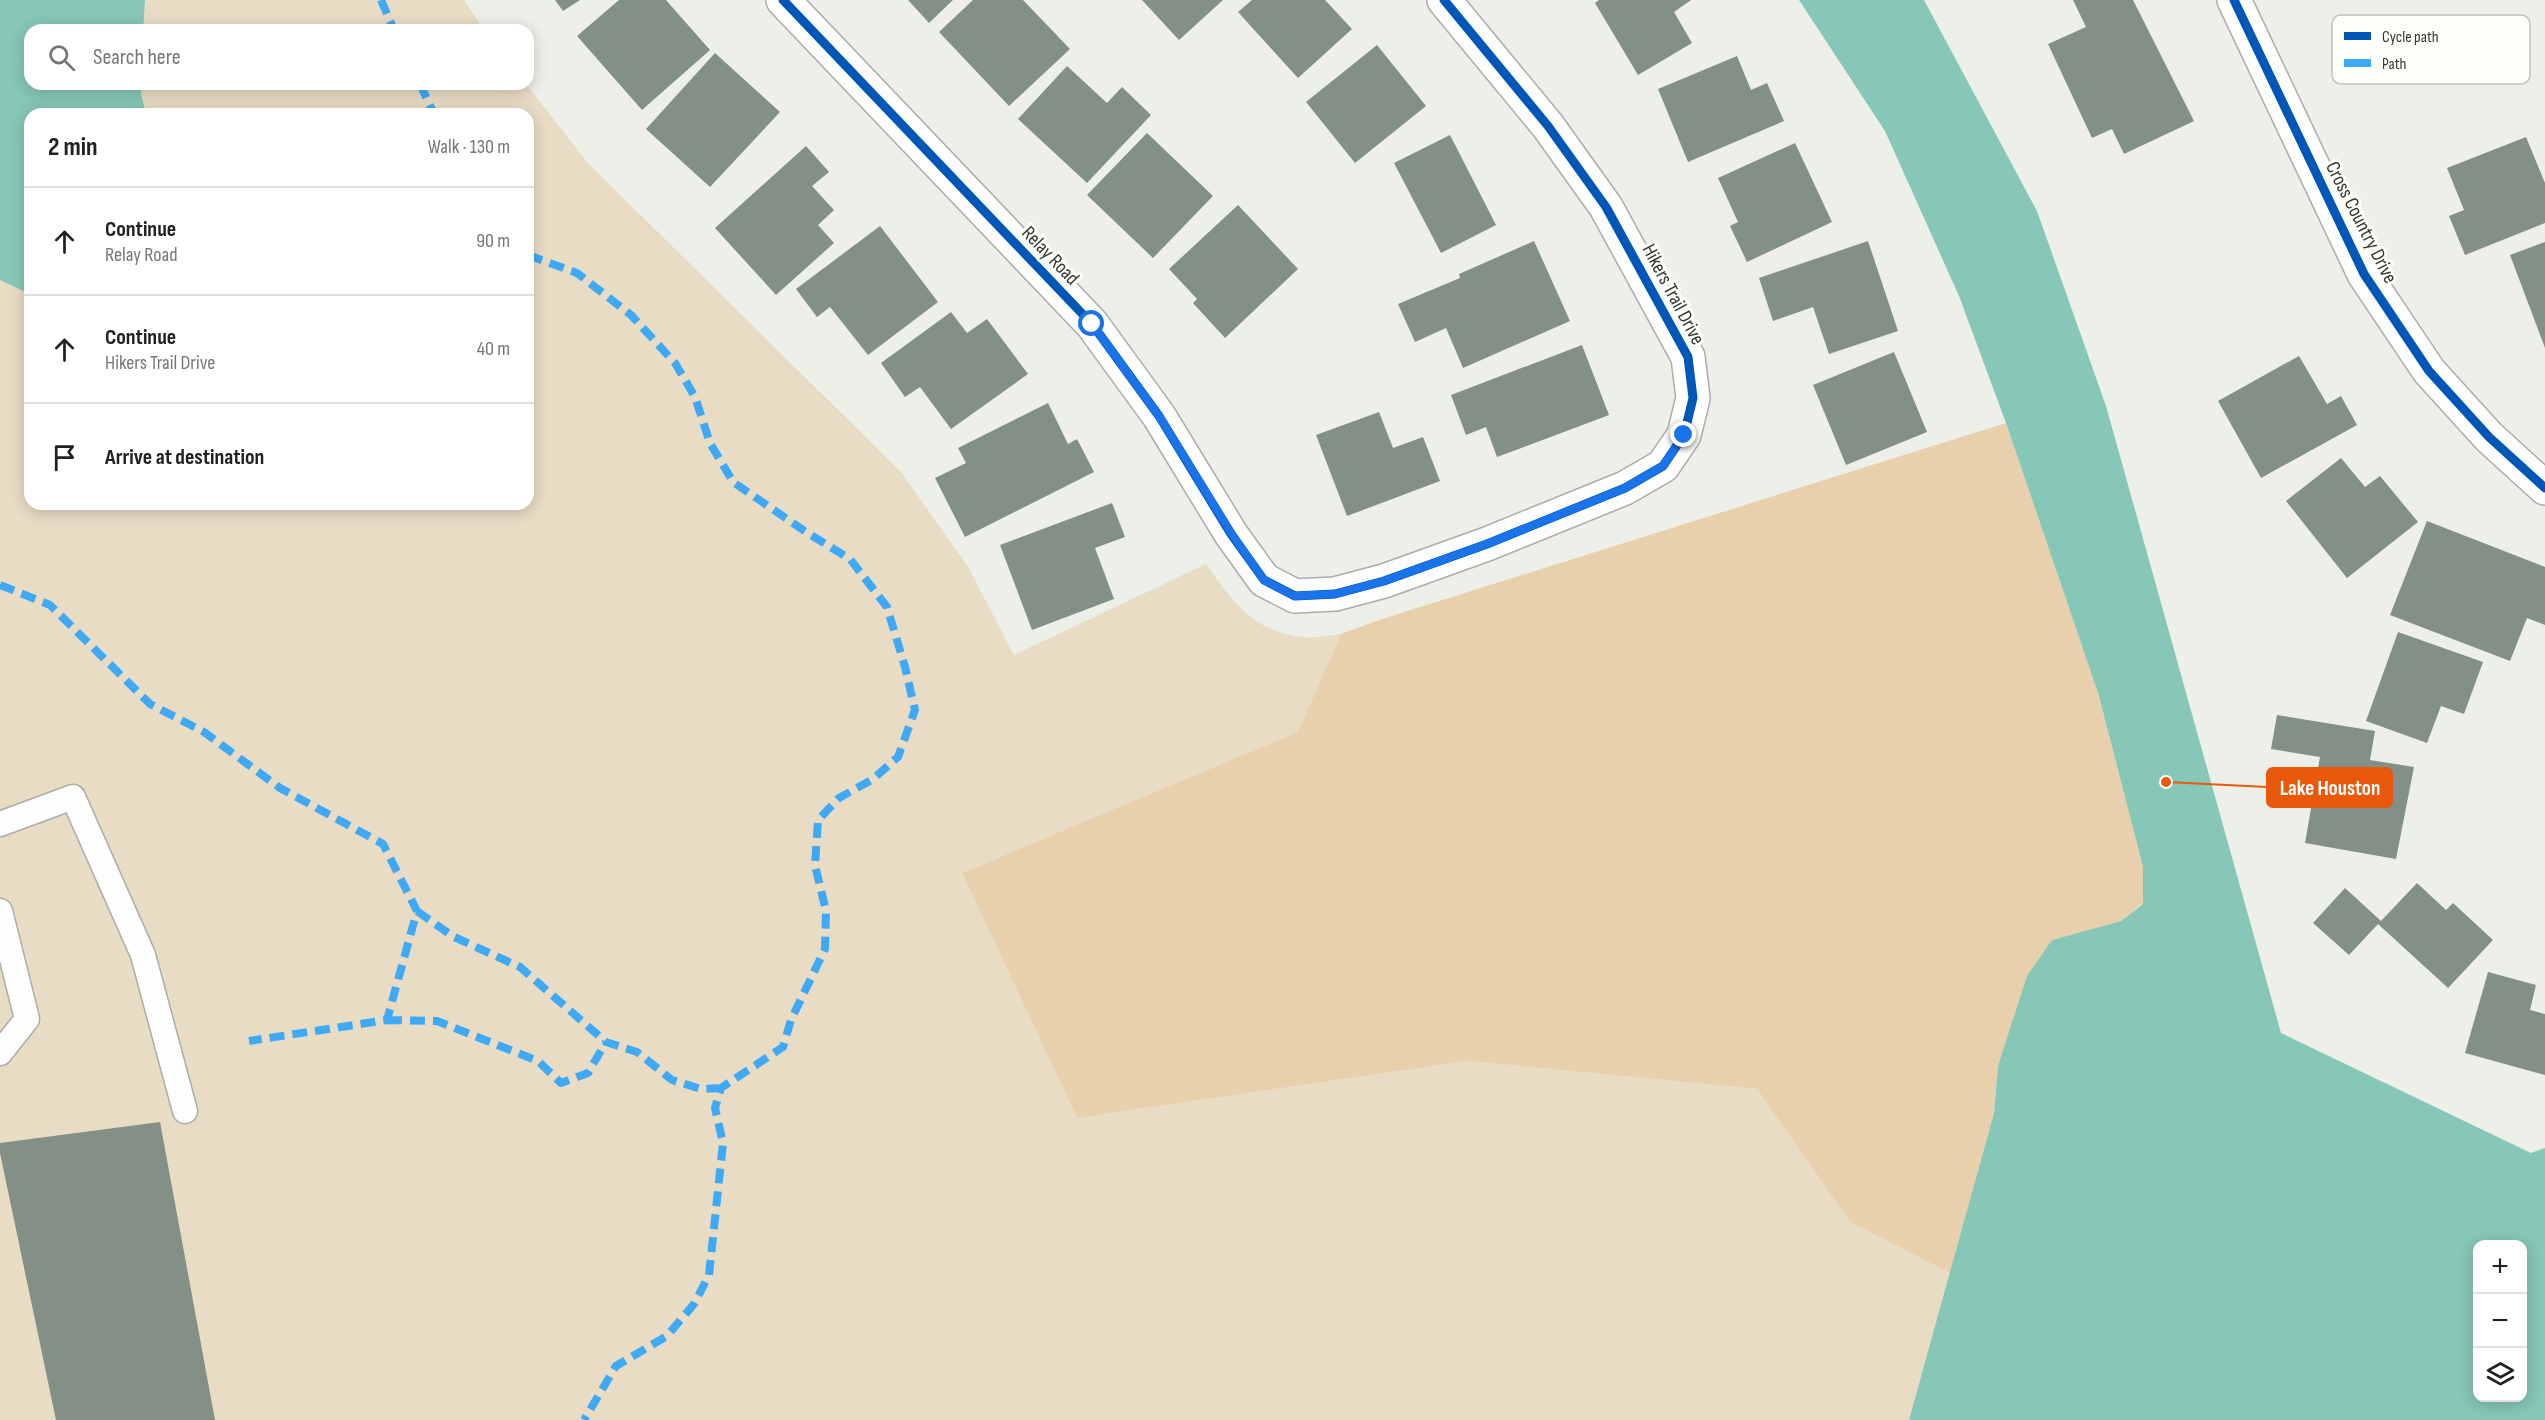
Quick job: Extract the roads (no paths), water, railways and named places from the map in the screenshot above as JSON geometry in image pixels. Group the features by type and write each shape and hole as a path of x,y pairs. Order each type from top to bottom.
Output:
{"street":[{"name":"Relay Road","path":"783,0 1092,324 1159,416 1232,534 1264,580 1294,596 1335,594 1384,581 1487,544"},
{"name":"Hikers Trail Drive","path":"1444,0 1548,126 1606,207 1688,357 1694,398 1684,435 1663,466 1625,488 1487,544"},
{"name":"Cross Country Drive","path":"2234,0 2364,274 2429,371 2489,437 2545,488"}],"lane":[{"path":"0,824 73,797 143,956 185,1111"},
{"path":"0,911 27,1019 0,1053"}],"water":[{"path":"0,0 145,0 143,24 24,24 24,90 141,90 144,108 24,108 24,291 0,280"},
{"path":"1799,0 1924,0 2037,211 2106,406 2281,1033 2531,1153 2545,1148 2545,1420 1909,1420 1994,1113 1998,1066 2027,976 2052,940 2121,921 2143,904 2143,867 2099,696 2006,423 1959,296 1885,131"}],"place":[{"name":"Lake Houston","path":"2166,782"}]}
